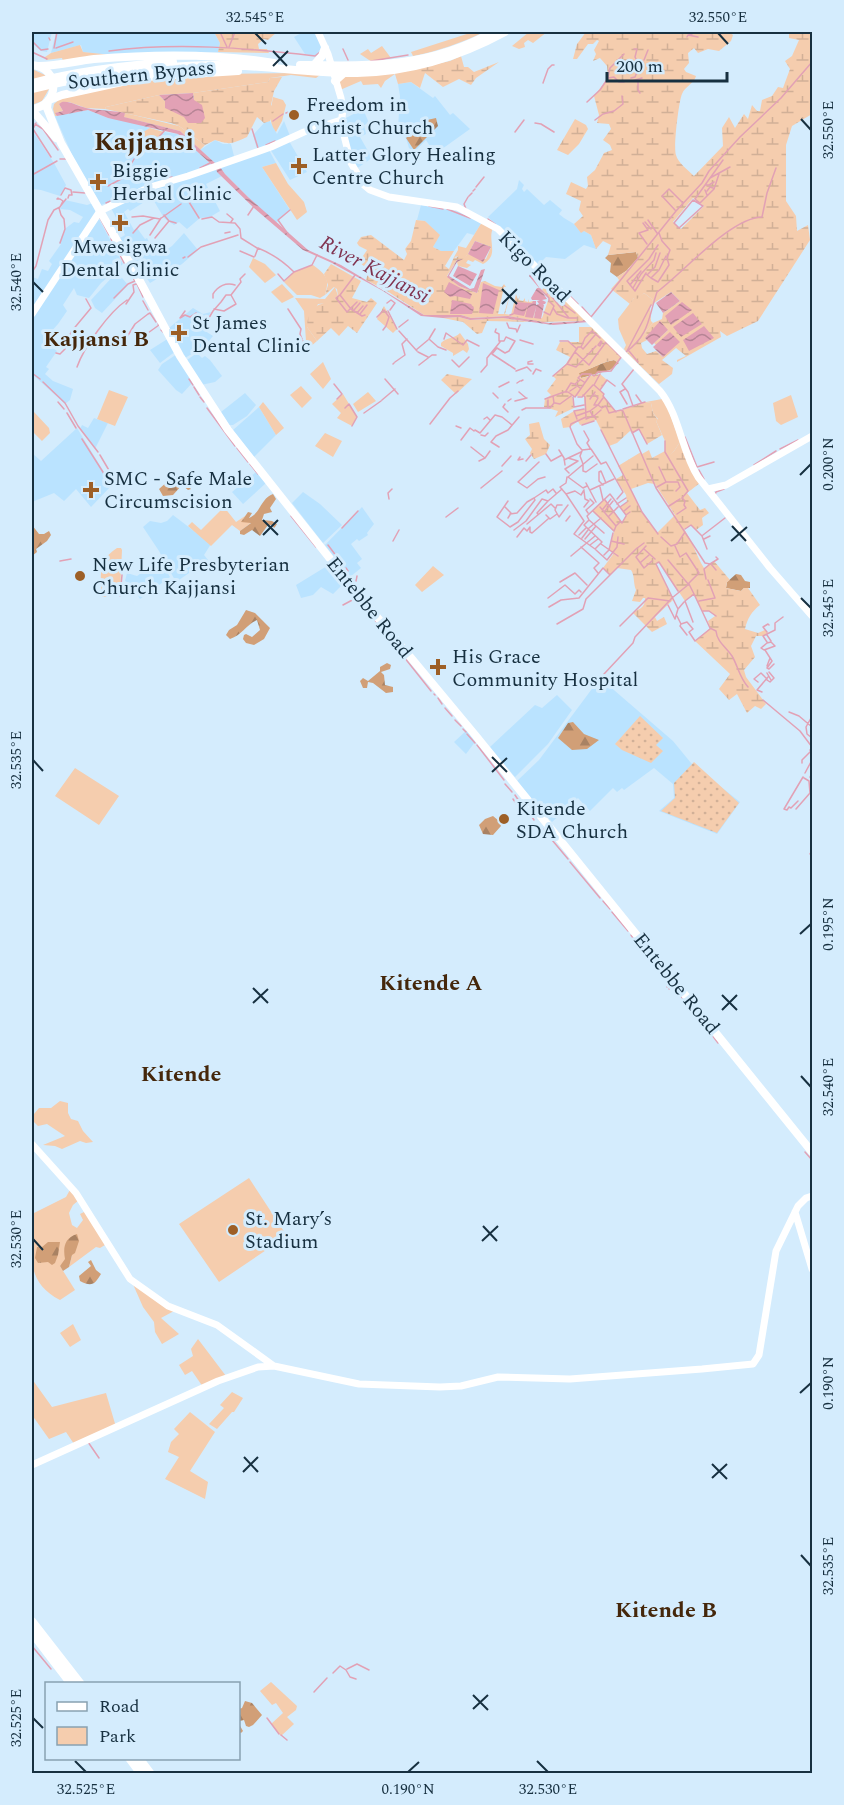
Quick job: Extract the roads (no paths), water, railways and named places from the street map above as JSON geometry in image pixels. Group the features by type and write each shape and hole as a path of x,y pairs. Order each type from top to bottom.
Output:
{"highway":[{"path":"464,49 493,32"},
{"path":"464,49 505,32"},
{"path":"314,65 322,56 325,48"},
{"name":"Southern Bypass","path":"32,83 141,64 216,60 333,73 358,73 403,68 442,60 464,49"},
{"name":"Southern Bypass","path":"273,65 314,65 333,73 366,66 398,64 464,49"},
{"path":"34,65 167,56 221,56 273,65"},
{"path":"49,100 62,95 145,77 273,65"},
{"name":"Southern Bypass","path":"32,89 59,80"},
{"path":"32,1621 80,1682"},
{"path":"32,1633 70,1682"},
{"path":"131,1760 141,1773"},
{"path":"141,1760 151,1773"}],"main road":[{"path":"34,65 50,75 53,82 47,108 61,143"},
{"path":"49,100 32,110 61,143"},
{"name":"Entebbe Road","path":"61,143 180,356 239,445 813,1152"}],"street":[{"name":"Kigo Road","path":"318,32 343,110 341,120 351,163 359,178 370,190 389,197 457,207 494,226 657,387 669,404 691,464 708,489"},
{"path":"32,314 100,211 150,187 271,147 304,132 341,120"},
{"path":"708,489 717,488 735,480 813,436"},
{"path":"708,489 770,568 813,615"},
{"path":"32,1144 76,1193 130,1279 161,1302 217,1325 274,1366"},
{"path":"32,1465 232,1375 258,1367 274,1366 342,1382 421,1388 461,1386 498,1377 570,1379 702,1370 753,1364 759,1355 776,1251 795,1212 803,1201 813,1196"},
{"path":"795,1212 813,1269"}],"water":[{"path":"193,93 194,100 202,105 205,118 201,123 188,123 184,117 165,108 165,101 159,95"},
{"path":"62,102 91,109 125,113 124,117 180,131 215,163 212,165 178,134 108,118 88,110 57,116 55,113 63,111 59,104"},
{"path":"220,167 248,197 308,250 341,265 424,315 461,315 471,318 508,316 549,323 586,319 589,322 553,325 503,318 470,320 459,317 421,316 383,291 303,250 254,208 217,172 216,168"},
{"path":"475,241 491,247 483,262 468,254"},
{"path":"463,259 457,262 449,276 470,289 474,288 481,270 485,269 477,293 459,286 447,277 457,260"},
{"path":"458,266 477,274 470,286 453,276"},
{"path":"530,274 547,299 542,300 546,302 543,304 541,319 534,318 536,307 533,318 525,317 528,305 524,316 513,314 516,302 536,301 536,305 539,304 537,301 540,300 531,298 539,288 529,276"},
{"path":"449,282 472,294 470,299 450,297 444,292"},
{"path":"483,283 499,290 493,314 479,313"},
{"path":"671,292 680,301 663,313 656,303"},
{"path":"452,300 471,304 474,308 472,314 450,314"},
{"path":"682,302 692,310 671,325 665,316"},
{"path":"693,313 702,324 681,337 673,327"},
{"path":"660,321 668,330 652,345 645,338"},
{"path":"704,326 714,338 689,351 683,340"},
{"path":"670,332 680,342 663,357 653,347"}],"waterway":[{"path":"54,48 57,32"},
{"path":"220,32 227,47"},
{"path":"229,47 235,32"},
{"path":"686,32 692,35"},
{"path":"717,32 721,34"},
{"path":"687,37 688,35 698,37"},
{"path":"32,41 41,50 48,49"},
{"path":"56,48 73,42"},
{"path":"109,51 186,47 315,56 320,52"},
{"path":"343,49 348,60"},
{"path":"634,49 637,49 635,57 637,61 643,62"},
{"path":"644,60 648,50"},
{"path":"32,52 47,59"},
{"path":"608,77 610,68 624,54"},
{"path":"371,61 408,55"},
{"path":"631,78 635,77 641,62"},
{"path":"591,317 676,211 702,183 709,171 740,137 781,98 812,62"},
{"path":"617,63 623,66 628,65"},
{"path":"543,83 548,69 554,65"},
{"path":"587,102 600,90 608,78 614,77 619,82 624,82"},
{"path":"632,81 642,78"},
{"path":"638,80 640,93"},
{"path":"595,120 623,104 622,96"},
{"path":"286,113 295,110"},
{"path":"273,121 283,114"},
{"path":"515,132 524,120"},
{"path":"36,123 33,129 51,157"},
{"path":"535,123 554,132"},
{"path":"35,124 43,129 58,150"},
{"path":"252,129 258,148"},
{"path":"149,148 165,130"},
{"path":"266,145 275,141"},
{"path":"60,159 66,159"},
{"path":"108,186 123,178 123,172 129,168 134,159"},
{"path":"719,174 714,189 700,203 695,199 723,160"},
{"path":"32,175 57,161"},
{"path":"200,168 210,163"},
{"path":"120,168 127,166"},
{"path":"710,178 730,167"},
{"path":"626,352 644,332 657,292 722,236 736,226 762,217 776,168"},
{"path":"129,169 134,176 137,176"},
{"path":"164,179 172,177"},
{"path":"476,187 484,177"},
{"path":"706,185 714,182"},
{"path":"707,191 710,187 713,188"},
{"path":"61,195 65,188 71,190 72,195 68,198"},
{"path":"675,210 662,196 669,189 683,203"},
{"path":"705,190 707,195"},
{"path":"73,192 85,193"},
{"path":"469,196 472,193"},
{"path":"106,203 124,195"},
{"path":"466,209 464,204 468,197"},
{"path":"58,198 63,201 61,205"},
{"path":"60,243 65,229 59,208 66,199"},
{"path":"693,200 703,206 679,228 674,223 693,200"},
{"path":"189,202 199,218"},
{"path":"132,217 160,219 181,204"},
{"path":"248,215 254,206"},
{"path":"429,206 443,209"},
{"path":"32,272 36,266 48,220 54,210 60,207"},
{"path":"447,209 470,218"},
{"name":"River Kajjansi","path":"288,234 278,220 290,210"},
{"path":"227,214 233,219 231,222"},
{"path":"155,238 169,221 164,215"},
{"path":"202,219 212,217 219,222 235,223 240,229 241,238 257,248"},
{"path":"100,218 109,235"},
{"path":"133,233 140,225 154,218"},
{"path":"150,235 161,218"},
{"path":"488,219 495,224"},
{"path":"648,220 657,233"},
{"path":"169,221 176,223"},
{"path":"645,222 651,229"},
{"path":"643,223 648,230 639,233 647,244"},
{"path":"225,233 230,232"},
{"path":"651,278 658,282 669,265 667,258 670,250 662,241 659,233"},
{"path":"188,257 201,247 238,235"},
{"path":"111,239 117,250"},
{"path":"77,251 84,240"},
{"path":"646,273 635,291 627,281 649,259 658,245"},
{"path":"255,256 258,248 278,258 294,272 312,265 317,255"},
{"path":"240,251 254,257"},
{"path":"119,253 124,263"},
{"path":"633,288 641,274 654,260 656,253"},
{"path":"648,274 655,267 660,253"},
{"path":"646,274 651,278 659,270 666,256"},
{"path":"126,266 135,281"},
{"path":"630,285 641,271"},
{"path":"278,274 284,281 294,272"},
{"path":"214,309 224,311 236,304 231,295 245,274"},
{"path":"355,275 340,295 351,309 362,316 365,315"},
{"path":"114,298 128,284 135,281"},
{"path":"126,304 134,292 133,285 136,284"},
{"path":"137,284 143,297"},
{"path":"213,298 217,289 225,284 235,285"},
{"path":"540,289 554,306 550,315 544,312"},
{"path":"546,295 552,290"},
{"path":"566,292 578,304"},
{"path":"203,328 226,295 231,295"},
{"path":"340,295 336,298 347,312 357,302"},
{"path":"552,297 569,318 577,318"},
{"path":"56,353 60,354 65,349 71,332 91,308 86,299"},
{"path":"77,367 98,330 127,300"},
{"path":"387,303 391,300 395,303 390,310"},
{"path":"143,301 148,310"},
{"path":"354,310 360,303"},
{"path":"360,314 367,305"},
{"path":"561,305 575,313"},
{"path":"627,351 651,305"},
{"path":"357,313 363,306"},
{"path":"582,307 591,317"},
{"path":"553,308 557,314 568,318"},
{"path":"288,309 301,329 302,339"},
{"path":"377,317 384,310 389,317 383,330"},
{"path":"185,311 180,318 185,315 190,317 196,313"},
{"path":"388,311 397,329"},
{"path":"122,345 135,324 148,314 150,313 156,322"},
{"path":"193,325 208,318"},
{"path":"399,327 408,320"},
{"path":"507,323 509,328 516,329 517,332 520,325"},
{"path":"141,338 158,324"},
{"path":"435,329 429,339 438,347 446,350"},
{"path":"496,329 499,341 504,341 506,337 515,341 509,351 505,353 497,348 492,354 515,369"},
{"path":"399,331 417,351"},
{"path":"567,364 592,331 600,338"},
{"path":"444,339 446,333 463,345 467,340 479,346"},
{"path":"581,347 583,349 595,335"},
{"path":"395,362 405,355 402,344 407,339"},
{"path":"416,350 428,340"},
{"path":"520,340 533,344"},
{"path":"303,341 310,352"},
{"path":"560,341 568,341 577,349"},
{"path":"600,346 598,345 601,341"},
{"path":"481,372 487,365 487,358 500,342"},
{"path":"598,345 602,342 600,346"},
{"path":"575,352 589,365 606,342 621,357"},
{"path":"553,376 567,364 576,367 596,346"},
{"path":"629,351 638,362"},
{"path":"418,352 428,357"},
{"path":"419,365 432,355 436,355"},
{"path":"545,399 564,392 575,397 591,374 594,376 598,372 611,371 622,356"},
{"path":"452,360 459,367 469,357"},
{"path":"532,361 528,364 533,364"},
{"path":"516,371 527,367 531,371"},
{"path":"533,374 536,369 541,371"},
{"path":"633,406 622,384 634,369"},
{"path":"32,373 40,379"},
{"path":"584,382 578,378 582,374 590,374"},
{"path":"600,374 594,385 604,394 603,396 616,412"},
{"path":"189,379 193,385"},
{"path":"385,379 398,394"},
{"path":"580,380 575,384 580,388"},
{"path":"600,390 607,380 615,386"},
{"path":"43,382 65,403 78,426 98,452"},
{"path":"499,387 509,382"},
{"path":"566,391 571,383 574,384"},
{"path":"334,384 342,394 337,399"},
{"path":"578,397 582,397 593,385"},
{"path":"194,387 199,395"},
{"path":"570,391 576,387"},
{"path":"382,400 395,389"},
{"path":"625,389 620,392 627,404"},
{"path":"430,424 458,391"},
{"path":"519,392 526,398"},
{"path":"590,399 595,392"},
{"path":"493,393 498,398"},
{"path":"583,395 586,417 571,424 570,427 582,450 591,449 601,464 606,462 623,492 617,499"},
{"path":"595,395 598,398 594,405 598,405 603,398"},
{"path":"636,395 641,402"},
{"path":"548,400 548,408 550,408 554,403 553,396"},
{"path":"555,403 560,404 571,396"},
{"path":"200,397 204,402"},
{"path":"573,397 574,407 584,405"},
{"path":"515,401 527,398"},
{"path":"364,413 381,401"},
{"path":"58,402 64,409"},
{"path":"623,409 645,402"},
{"path":"345,408 349,404 357,417 352,426"},
{"path":"505,404 503,407 508,412"},
{"path":"590,411 598,405 602,408 605,406"},
{"path":"606,406 609,413 623,411 656,488 705,563 710,564 718,559 716,557"},
{"path":"207,408 235,446"},
{"path":"522,410 548,408"},
{"path":"577,419 574,411 584,409"},
{"path":"596,419 594,416 601,410"},
{"path":"576,416 590,411 593,416 586,419"},
{"path":"67,413 76,428"},
{"path":"475,430 480,433 495,415 502,417 512,425"},
{"path":"484,419 487,417 490,420"},
{"path":"499,447 491,442 496,436 508,430 519,417"},
{"path":"582,425 594,421"},
{"path":"456,426 461,428"},
{"path":"461,440 470,428 474,431"},
{"path":"632,433 639,429 647,444"},
{"path":"601,430 642,512 658,534"},
{"path":"584,431 590,448"},
{"path":"481,435 485,436 488,433"},
{"path":"685,437 697,467 714,462"},
{"path":"82,439 108,480"},
{"path":"780,449 798,440"},
{"path":"665,441 665,452 688,491 682,498 686,508 677,514"},
{"path":"471,447 485,458"},
{"path":"237,448 248,462"},
{"path":"559,450 565,465"},
{"path":"479,461 485,458 490,451"},
{"path":"582,451 580,456 583,471 586,472 597,464"},
{"path":"754,465 776,451"},
{"path":"564,460 581,452"},
{"path":"546,454 551,461 562,455"},
{"path":"100,455 110,472"},
{"path":"526,461 531,455"},
{"path":"502,466 511,456"},
{"path":"587,486 583,488 568,477 593,456"},
{"path":"520,457 518,460 523,459"},
{"path":"568,458 578,461 565,469 569,473"},
{"path":"539,462 518,482 527,488 538,479 545,477"},
{"path":"250,464 258,474"},
{"path":"657,487 666,482 659,467"},
{"path":"699,470 704,479"},
{"path":"481,488 502,471"},
{"path":"603,485 599,481 599,472 601,471 606,483"},
{"path":"567,477 566,483 560,487 566,494 575,491 581,495 584,490"},
{"path":"590,490 614,479"},
{"path":"666,482 678,482 680,487 676,491"},
{"path":"586,483 596,502"},
{"path":"600,487 603,500"},
{"path":"389,499 388,493 392,489"},
{"path":"508,501 497,517 510,527 518,522 535,500 534,498 546,490 548,493 553,489 556,493"},
{"path":"514,530 526,521 542,499 548,501 562,489"},
{"path":"715,495 716,492 724,489"},
{"path":"584,491 585,499 589,501"},
{"path":"566,494 584,521 574,534 595,549 602,542 584,525 589,520 587,516 610,494 626,515 630,512"},
{"path":"510,514 517,513 534,498"},
{"path":"617,504 626,498"},
{"path":"588,513 586,510 594,503 590,499"},
{"path":"603,509 611,499"},
{"path":"669,506 680,499"},
{"path":"605,500 622,523 626,516"},
{"path":"538,514 548,501"},
{"path":"605,511 613,501"},
{"path":"584,507 588,502"},
{"path":"620,507 627,502"},
{"path":"527,524 551,504 555,508"},
{"path":"562,505 557,505 555,510 559,517 568,505"},
{"path":"624,511 630,506"},
{"path":"505,507 511,513 508,518"},
{"path":"600,507 616,526 620,522"},
{"path":"609,516 618,507"},
{"path":"446,517 458,508"},
{"path":"342,528 358,511"},
{"path":"593,511 614,531 616,526"},
{"path":"546,515 550,519 557,514"},
{"path":"291,516 316,547"},
{"path":"566,521 570,516"},
{"path":"589,528 601,518"},
{"path":"703,535 725,518"},
{"path":"517,537 524,528 527,531 530,527 532,533 548,519"},
{"path":"589,520 604,533"},
{"path":"685,529 691,525 702,536 707,549"},
{"path":"585,539 596,526"},
{"path":"579,535 586,528"},
{"path":"393,541 399,530"},
{"path":"582,538 588,530"},
{"path":"661,537 671,546 677,544 685,532"},
{"path":"604,555 609,550 613,533"},
{"path":"571,556 595,536"},
{"path":"704,539 710,536"},
{"path":"596,550 607,560 617,547 618,537"},
{"path":"590,545 598,539"},
{"path":"611,541 624,544"},
{"path":"557,624 583,609 586,599 644,543"},
{"path":"601,544 618,556"},
{"path":"328,545 340,561"},
{"path":"646,546 636,557 644,568 652,561"},
{"path":"675,546 680,557 686,553 699,573 689,583"},
{"path":"581,547 599,563 594,568 598,573"},
{"path":"644,549 655,559"},
{"path":"641,562 649,555"},
{"path":"60,561 71,559"},
{"path":"668,560 689,585"},
{"path":"657,563 659,562 678,591"},
{"path":"122,564 122,572"},
{"path":"656,564 678,609"},
{"path":"711,564 716,570"},
{"path":"330,565 350,590"},
{"path":"706,579 704,569 709,565"},
{"path":"549,607 561,600 579,598 603,568 609,574"},
{"path":"560,582 575,573 587,585"},
{"path":"120,596 122,575"},
{"path":"356,581 357,576"},
{"path":"699,601 715,598 708,580"},
{"path":"604,674 633,643 635,637 672,598 689,584 694,594 685,601 693,622"},
{"path":"548,598 565,585 575,594 579,590 581,592"},
{"path":"694,594 710,628 716,631 748,687"},
{"path":"343,605 356,598 379,625"},
{"path":"620,626 648,598 670,601"},
{"path":"675,619 678,609 684,602"},
{"path":"668,605 675,619"},
{"path":"703,611 709,611 716,616"},
{"path":"677,616 680,626 687,635"},
{"path":"767,642 763,636 775,630 775,623 783,617"},
{"path":"681,624 687,622 693,629 689,632 695,641 710,629"},
{"path":"767,632 763,627 769,625"},
{"path":"381,629 388,637"},
{"path":"767,635 771,641"},
{"path":"390,639 394,644"},
{"path":"771,642 775,646 764,650 761,648 771,642"},
{"path":"397,647 401,653"},
{"path":"765,650 772,661 767,668 769,669 774,664"},
{"path":"404,657 431,691"},
{"path":"767,666 770,658"},
{"path":"767,680 770,682 774,678 769,672"},
{"path":"758,682 754,679 761,673 767,679"},
{"path":"767,673 771,680"},
{"path":"762,692 757,690 768,677"},
{"path":"438,698 442,704"},
{"path":"763,700 800,731 812,747"},
{"path":"445,708 452,716"},
{"path":"789,712 799,716 812,727"},
{"path":"811,718 806,727 807,734 812,738"},
{"path":"455,720 461,726"},
{"path":"463,729 466,732"},
{"path":"467,734 475,743"},
{"path":"477,745 504,780"},
{"path":"812,748 810,750 812,755"},
{"path":"802,763 811,751"},
{"path":"805,773 812,760"},
{"path":"812,773 810,777 812,780"},
{"path":"798,801 791,808 784,809 803,777"},
{"path":"796,809 810,793 809,781 804,778"},
{"path":"505,784 512,792"},
{"path":"515,795 521,804"},
{"path":"513,799 518,806"},
{"path":"530,814 534,820"},
{"path":"542,828 568,859"},
{"path":"570,862 600,898"},
{"path":"603,901 610,909"},
{"path":"612,912 628,931"},
{"path":"631,935 638,945"},
{"path":"644,952 656,966"},
{"path":"658,969 670,983 667,987"},
{"path":"669,989 672,985 695,1014"},
{"path":"709,1031 718,1043"},
{"path":"805,1152 812,1160"},
{"path":"88,1442 99,1458"},
{"path":"32,1646 51,1669"},
{"path":"347,1669 357,1664 369,1670"},
{"path":"333,1673 340,1666 350,1677 356,1679"},
{"path":"314,1692 327,1678"},
{"path":"267,1718 279,1734"},
{"path":"281,1735 287,1740"}],"place":[{"name":"Freedom in Christ Church","path":"294,115"},
{"name":"Latter Glory Healing Centre Church","path":"299,166"},
{"name":"Biggie Herbal Clinic","path":"98,182"},
{"name":"Mwesigwa Dental Clinic","path":"120,223"},
{"name":"St James Dental Clinic","path":"179,333"},
{"name":"SMC - Safe Male Circumscision","path":"91,490"},
{"name":"New Life Presbyterian Church Kajjansi","path":"80,576"},
{"name":"His Grace Community Hospital","path":"438,667"},
{"name":"Kitende SDA Church","path":"504,819"},
{"name":"St. Mary’s Stadium","path":"233,1230"}],"district":[{"name":"Kajjansi","path":"144,141"},
{"name":"Kajjansi B","path":"96,338"},
{"name":"Kitende A","path":"431,982"},
{"name":"Kitende","path":"181,1073"},
{"name":"Kitende B","path":"666,1609"}]}
